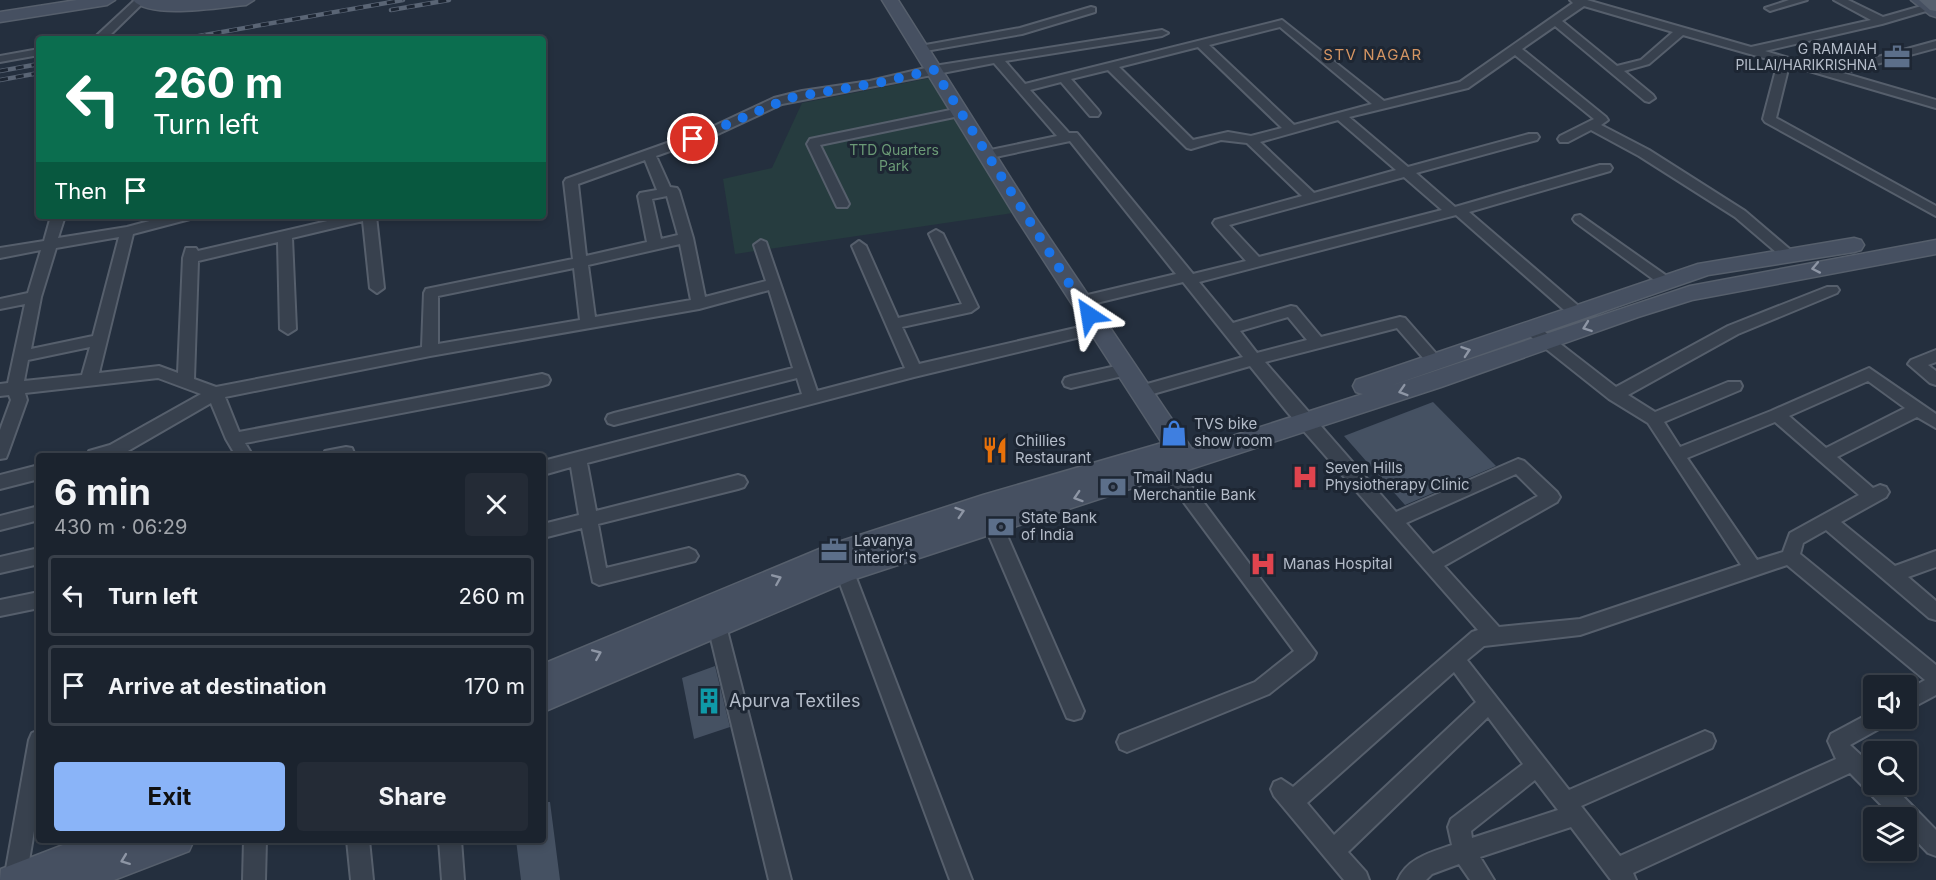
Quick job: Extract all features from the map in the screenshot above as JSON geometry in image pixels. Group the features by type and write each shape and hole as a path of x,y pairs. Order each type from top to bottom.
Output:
{"street":[{"path":"0,17 107,0"},
{"path":"102,36 141,0 147,4 175,6 246,0"},
{"path":"890,0 986,155 1139,392 1173,457 1306,653 1262,688 1127,742"},
{"path":"1786,0 1766,6 1802,0"},
{"path":"1839,0 1882,21"},
{"path":"1251,140 1464,85 1555,21 1578,1 1936,104"},
{"path":"1749,51 1882,21 1929,5"},
{"path":"588,323 571,182 716,130 789,98 996,59 1049,37 1091,10"},
{"path":"1555,21 1650,98"},
{"path":"1022,88 1282,23 1382,106"},
{"path":"1616,70 1645,62 1680,31"},
{"path":"921,49 1049,37 1162,33"},
{"path":"1200,43 1291,129"},
{"path":"1827,74 1936,44"},
{"path":"1515,49 1602,120 1564,139"},
{"path":"0,58 36,52"},
{"path":"996,59 1066,138"},
{"path":"1784,61 1769,119 1936,212"},
{"path":"1112,66 1191,146 1225,135 1237,134 1251,140 1311,198"},
{"path":"1064,78 1094,113"},
{"path":"842,204 814,142 960,112"},
{"path":"1340,116 1577,313"},
{"path":"1591,125 1644,153 1740,214 1788,255"},
{"path":"986,155 1073,136 1299,415 1496,637"},
{"path":"1256,263 1220,223 1533,137"},
{"path":"649,155 665,192"},
{"path":"1080,302 1256,263 1455,211 1605,168"},
{"path":"655,245 645,196 672,191 686,238 699,304"},
{"path":"8,388 22,356 34,297 57,219"},
{"path":"0,253 127,231 173,219"},
{"path":"186,381 191,255 356,219"},
{"path":"368,219 377,288"},
{"path":"1580,219 1666,282"},
{"path":"89,380 127,231"},
{"path":"1299,415 1433,381 1539,335 1577,313 1705,269 1936,232"},
{"path":"893,324 971,307 936,234"},
{"path":"285,236 288,329"},
{"path":"430,351 431,293 686,238"},
{"path":"761,245 811,398"},
{"path":"859,246 914,371"},
{"path":"546,698 717,626 841,562 993,524 1173,457 1299,415 1435,362 1630,312 1690,293 1936,247"},
{"path":"105,453 115,450 215,393 430,351 699,304 774,284"},
{"path":"1615,395 1733,330 1832,290"},
{"path":"0,304 34,297"},
{"path":"1230,329 1291,311 1318,343"},
{"path":"1139,392 1254,359 1400,322 1435,362"},
{"path":"546,467 914,371 1097,328"},
{"path":"1539,335 1615,395 1654,419 1753,568"},
{"path":"22,356 99,340"},
{"path":"1936,356 1916,364 1936,379"},
{"path":"1071,382 1125,370"},
{"path":"614,419 802,371"},
{"path":"8,388 159,372 215,393 234,439 243,453"},
{"path":"1676,455 1777,415 1869,374 1936,422"},
{"path":"234,439 542,380"},
{"path":"1654,419 1734,386"},
{"path":"0,453 19,400 8,388"},
{"path":"1825,456 1918,409"},
{"path":"1777,415 1875,494 1796,538 1790,557"},
{"path":"546,676 841,562 983,504 1173,457"},
{"path":"578,459 599,577 689,556"},
{"path":"1393,521 1518,466 1551,497 1431,564"},
{"path":"0,482 36,472"},
{"path":"546,530 738,482"},
{"path":"0,523 36,514"},
{"path":"1827,520 1936,612"},
{"path":"993,524 1074,711"},
{"path":"0,565 36,557"},
{"path":"1358,880 1286,796 1479,639 1580,627 1790,557"},
{"path":"1790,557 1936,677"},
{"path":"1892,575 1936,559"},
{"path":"841,562 961,880"},
{"path":"0,608 36,601"},
{"path":"717,626 780,880"},
{"path":"1455,659 1621,875 1853,761"},
{"path":"1917,695 1936,684"},
{"path":"1334,850 1490,702"},
{"path":"1863,727 1838,741 1840,748 1863,771"},
{"path":"1423,875 1464,851 1571,809 1705,741"},
{"path":"13,879 36,756"},
{"path":"1483,880 1464,851 1459,827 1538,765"},
{"path":"1887,795 1936,845"},
{"path":"13,879 110,843"},
{"path":"72,880 170,843"},
{"path":"254,880 255,843"},
{"path":"358,843 362,880"},
{"path":"450,843 453,880"}],"green space":[{"name":"TTD Quarters Park","path":"930,78 1013,213 735,254 723,179 772,168 802,103"}],"building":[{"path":"1433,402 1496,466 1405,505 1344,436"},
{"name":"Apurva Textiles","path":"715,666 730,727 694,739 682,678"},
{"path":"546,802 550,802 560,880 521,880 516,843 546,843"}],"railway":[{"path":"199,36 403,0"},
{"path":"391,10 449,0"},
{"path":"0,71 36,65"},
{"path":"0,80 36,74"}],"place":[{"name":"G RAMAIAH PILLAI/HARIKRISHNA","path":"1897,57"},
{"name":"TVS bike show room","path":"1174,433"},
{"name":"Chillies Restaurant","path":"995,450"},
{"name":"Seven Hills Physiotherapy Clinic","path":"1305,477"},
{"name":"Tmail Nadu Merchantile Bank","path":"1113,487"},
{"name":"State Bank of India","path":"1001,527"},
{"name":"Lavanya interior's","path":"834,550"},
{"name":"Manas Hospital","path":"1263,564"},
{"name":"Apurva Textiles","path":"709,701"}],"district":[{"name":"STV NAGAR","path":"1373,55"}],"route":[{"path":"693,139 778,101 802,94 882,82 934,70 1089,315"}]}
